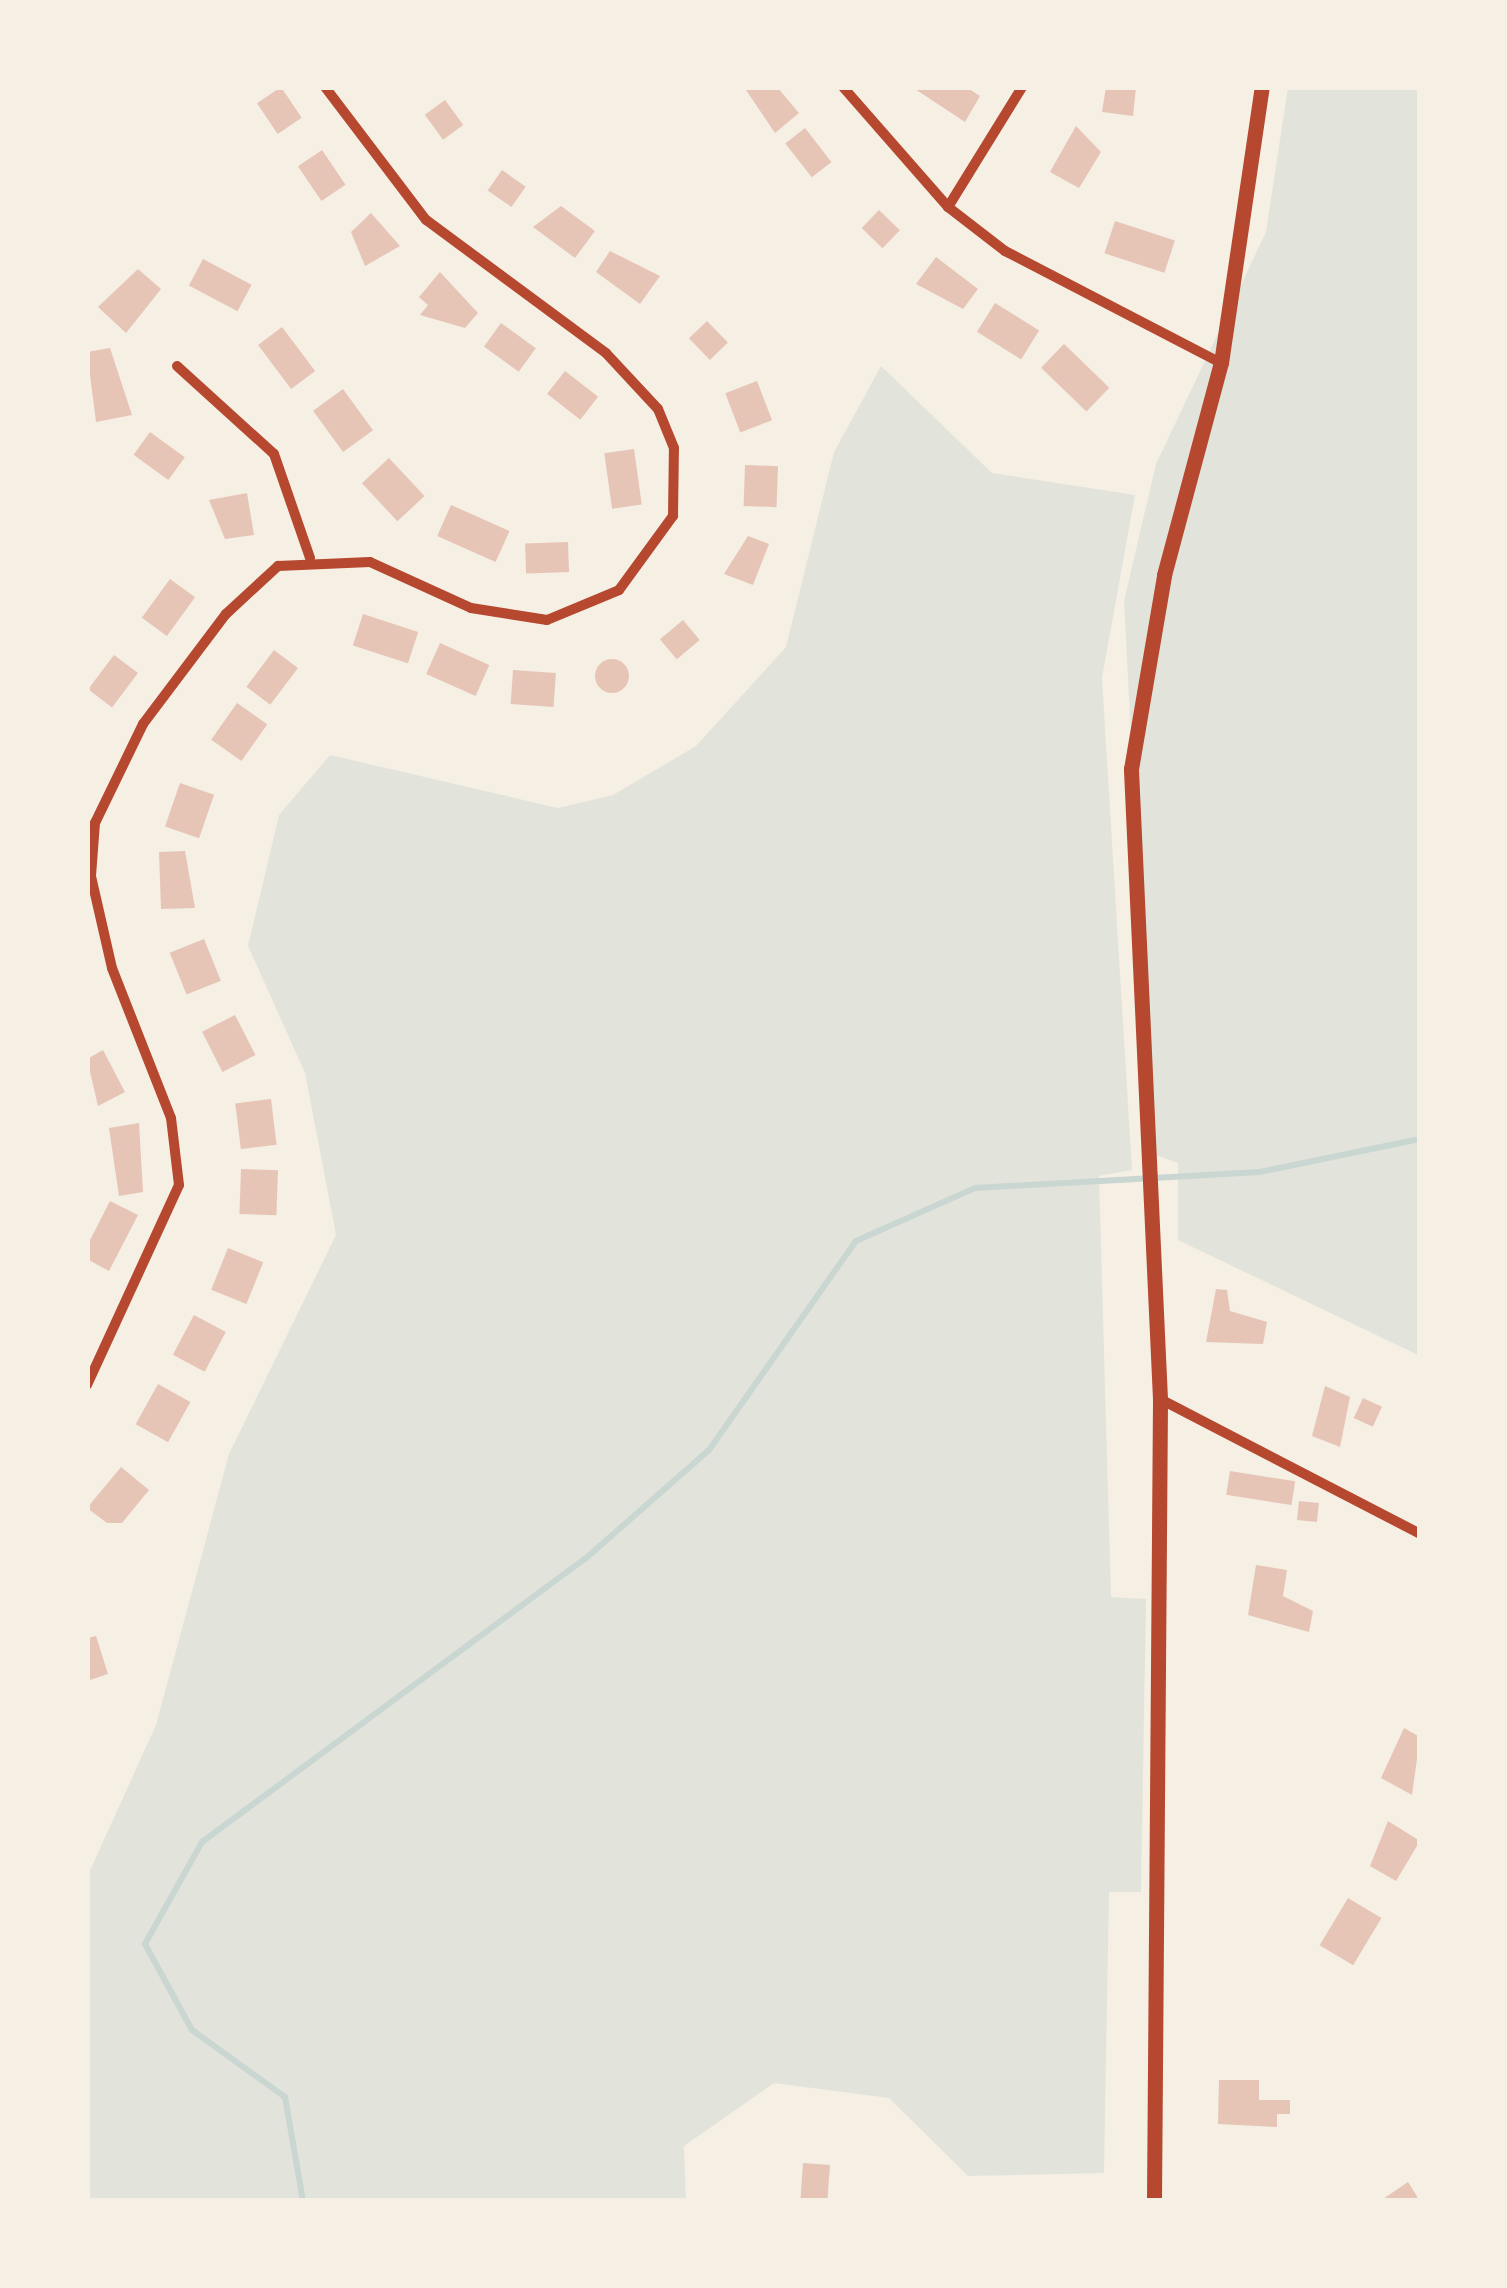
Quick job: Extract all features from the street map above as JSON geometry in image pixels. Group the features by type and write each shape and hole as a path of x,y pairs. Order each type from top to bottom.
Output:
{"main road":[{"path":"1154,2201 1160,1399 1145,1195 1131,769 1164,574 1221,363 1262,87"}],"street":[{"path":"87,1385 166,1228 179,1169 102,939 95,823 143,724 226,614 267,571 310,558 370,562 496,616 567,616 604,602 652,559 676,484 670,428 629,374 426,220 325,87"},
{"path":"844,87 948,207 1070,292 1221,363"},
{"path":"948,207 1022,87"},
{"path":"177,366 274,454 310,558"},
{"path":"1160,1399 1420,1534"}],"shaded area":[{"path":"1288,87 1420,87 1420,1356 1178,1240 1178,1163 1153,1154 1124,601 1156,464 1266,232"},
{"path":"881,366 992,473 1135,495 1102,678 1132,1170 1099,1176 1111,1597 1146,1599 1141,1892 1109,1892 1104,2173 968,2176 889,2098 774,2083 684,2146 686,2201 87,2201 87,1877 156,1725 229,1454 336,1235 305,1073 248,946 279,815 330,755 558,808 613,795 696,746 786,647 834,452"}],"building":[{"path":"281,87 302,118 278,134 257,103"},
{"path":"744,87 777,87 799,113 775,133"},
{"path":"912,87 966,87 980,96 965,122"},
{"path":"1106,87 1136,87 1133,116 1102,112"},
{"path":"445,100 463,125 443,140 425,115"},
{"path":"1076,126 1101,152 1079,188 1050,172"},
{"path":"805,128 831,162 812,177 785,143"},
{"path":"322,150 345,185 321,201 298,166"},
{"path":"502,170 526,187 511,207 488,190"},
{"path":"561,206 595,231 575,258 533,227"},
{"path":"879,210 900,230 882,248 862,228"},
{"path":"371,213 400,246 365,266 351,232"},
{"path":"1115,221 1175,240 1164,273 1104,253"},
{"path":"610,251 660,276 640,304 596,272"},
{"path":"936,257 978,289 963,309 916,284"},
{"path":"203,259 252,285 237,311 189,285"},
{"path":"138,269 161,289 126,333 98,307"},
{"path":"440,272 478,313 465,328 420,315 428,305 419,297"},
{"path":"995,303 1039,331 1021,359 977,332"},
{"path":"707,321 728,343 710,360 689,338"},
{"path":"501,323 536,348 519,372 484,346"},
{"path":"282,327 315,371 291,389 258,345"},
{"path":"1064,344 1109,388 1086,412 1041,368"},
{"path":"110,348 132,415 96,422 87,352"},
{"path":"565,371 598,397 580,420 547,394"},
{"path":"757,381 772,420 740,432 725,393"},
{"path":"343,389 373,430 343,452 313,411"},
{"path":"150,432 185,457 168,480 134,455"},
{"path":"634,449 642,504 612,509 604,453"},
{"path":"389,458 424,496 397,521 362,483"},
{"path":"745,465 778,466 777,507 744,506"},
{"path":"247,493 254,535 225,539 209,500"},
{"path":"451,505 509,531 496,562 437,536"},
{"path":"748,536 769,544 753,585 724,574"},
{"path":"568,542 569,572 526,573 525,544"},
{"path":"170,579 195,597 167,636 142,618"},
{"path":"363,614 418,632 408,663 353,645"},
{"path":"683,620 700,640 677,659 660,639"},
{"path":"440,643 489,665 476,696 426,674"},
{"path":"274,650 298,668 270,705 246,687"},
{"path":"114,655 138,673 112,707 88,689"},
{"path":"612,659 624,664 629,676 624,688 612,693 600,688 595,676 600,664"},
{"path":"513,670 556,673 554,707 511,704"},
{"path":"237,703 267,724 241,761 211,740"},
{"path":"180,783 214,795 199,838 165,826"},
{"path":"185,851 195,908 161,909 159,852"},
{"path":"204,939 221,981 187,995 170,953"},
{"path":"235,1015 255,1055 222,1072 202,1032"},
{"path":"103,1050 125,1092 98,1106 87,1059"},
{"path":"271,1099 277,1145 241,1149 235,1103"},
{"path":"139,1123 143,1192 119,1196 109,1128"},
{"path":"241,1169 278,1170 276,1215 239,1214"},
{"path":"110,1201 138,1215 109,1271 87,1259 87,1246"},
{"path":"228,1248 263,1262 246,1304 211,1290"},
{"path":"1216,1289 1227,1290 1230,1311 1267,1322 1263,1344 1206,1342"},
{"path":"194,1315 226,1332 205,1372 173,1355"},
{"path":"158,1384 190,1402 168,1442 136,1424"},
{"path":"1325,1386 1350,1397 1340,1447 1312,1436"},
{"path":"1363,1398 1382,1407 1373,1427 1354,1418"},
{"path":"121,1467 149,1490 122,1523 107,1523 87,1508"},
{"path":"1230,1471 1295,1481 1291,1505 1226,1495"},
{"path":"1299,1501 1319,1503 1317,1522 1297,1520"},
{"path":"1256,1565 1287,1570 1283,1596 1313,1611 1309,1632 1248,1615"},
{"path":"96,1636 108,1674 87,1681 87,1638"},
{"path":"1404,1728 1420,1737 1412,1795 1381,1778"},
{"path":"1388,1821 1420,1841 1396,1881 1370,1866"},
{"path":"1348,1898 1381,1918 1353,1965 1320,1945"},
{"path":"1219,2080 1259,2080 1259,2100 1290,2100 1290,2114 1277,2114 1277,2127 1218,2124"},
{"path":"803,2163 830,2165 827,2201 800,2201"},
{"path":"1408,2182 1420,2201 1380,2201"}],"waterway":[{"path":"303,2201 285,2097 192,2030 145,1944 202,1842 585,1559 709,1450 856,1241 975,1188 1260,1172 1420,1139"}]}
